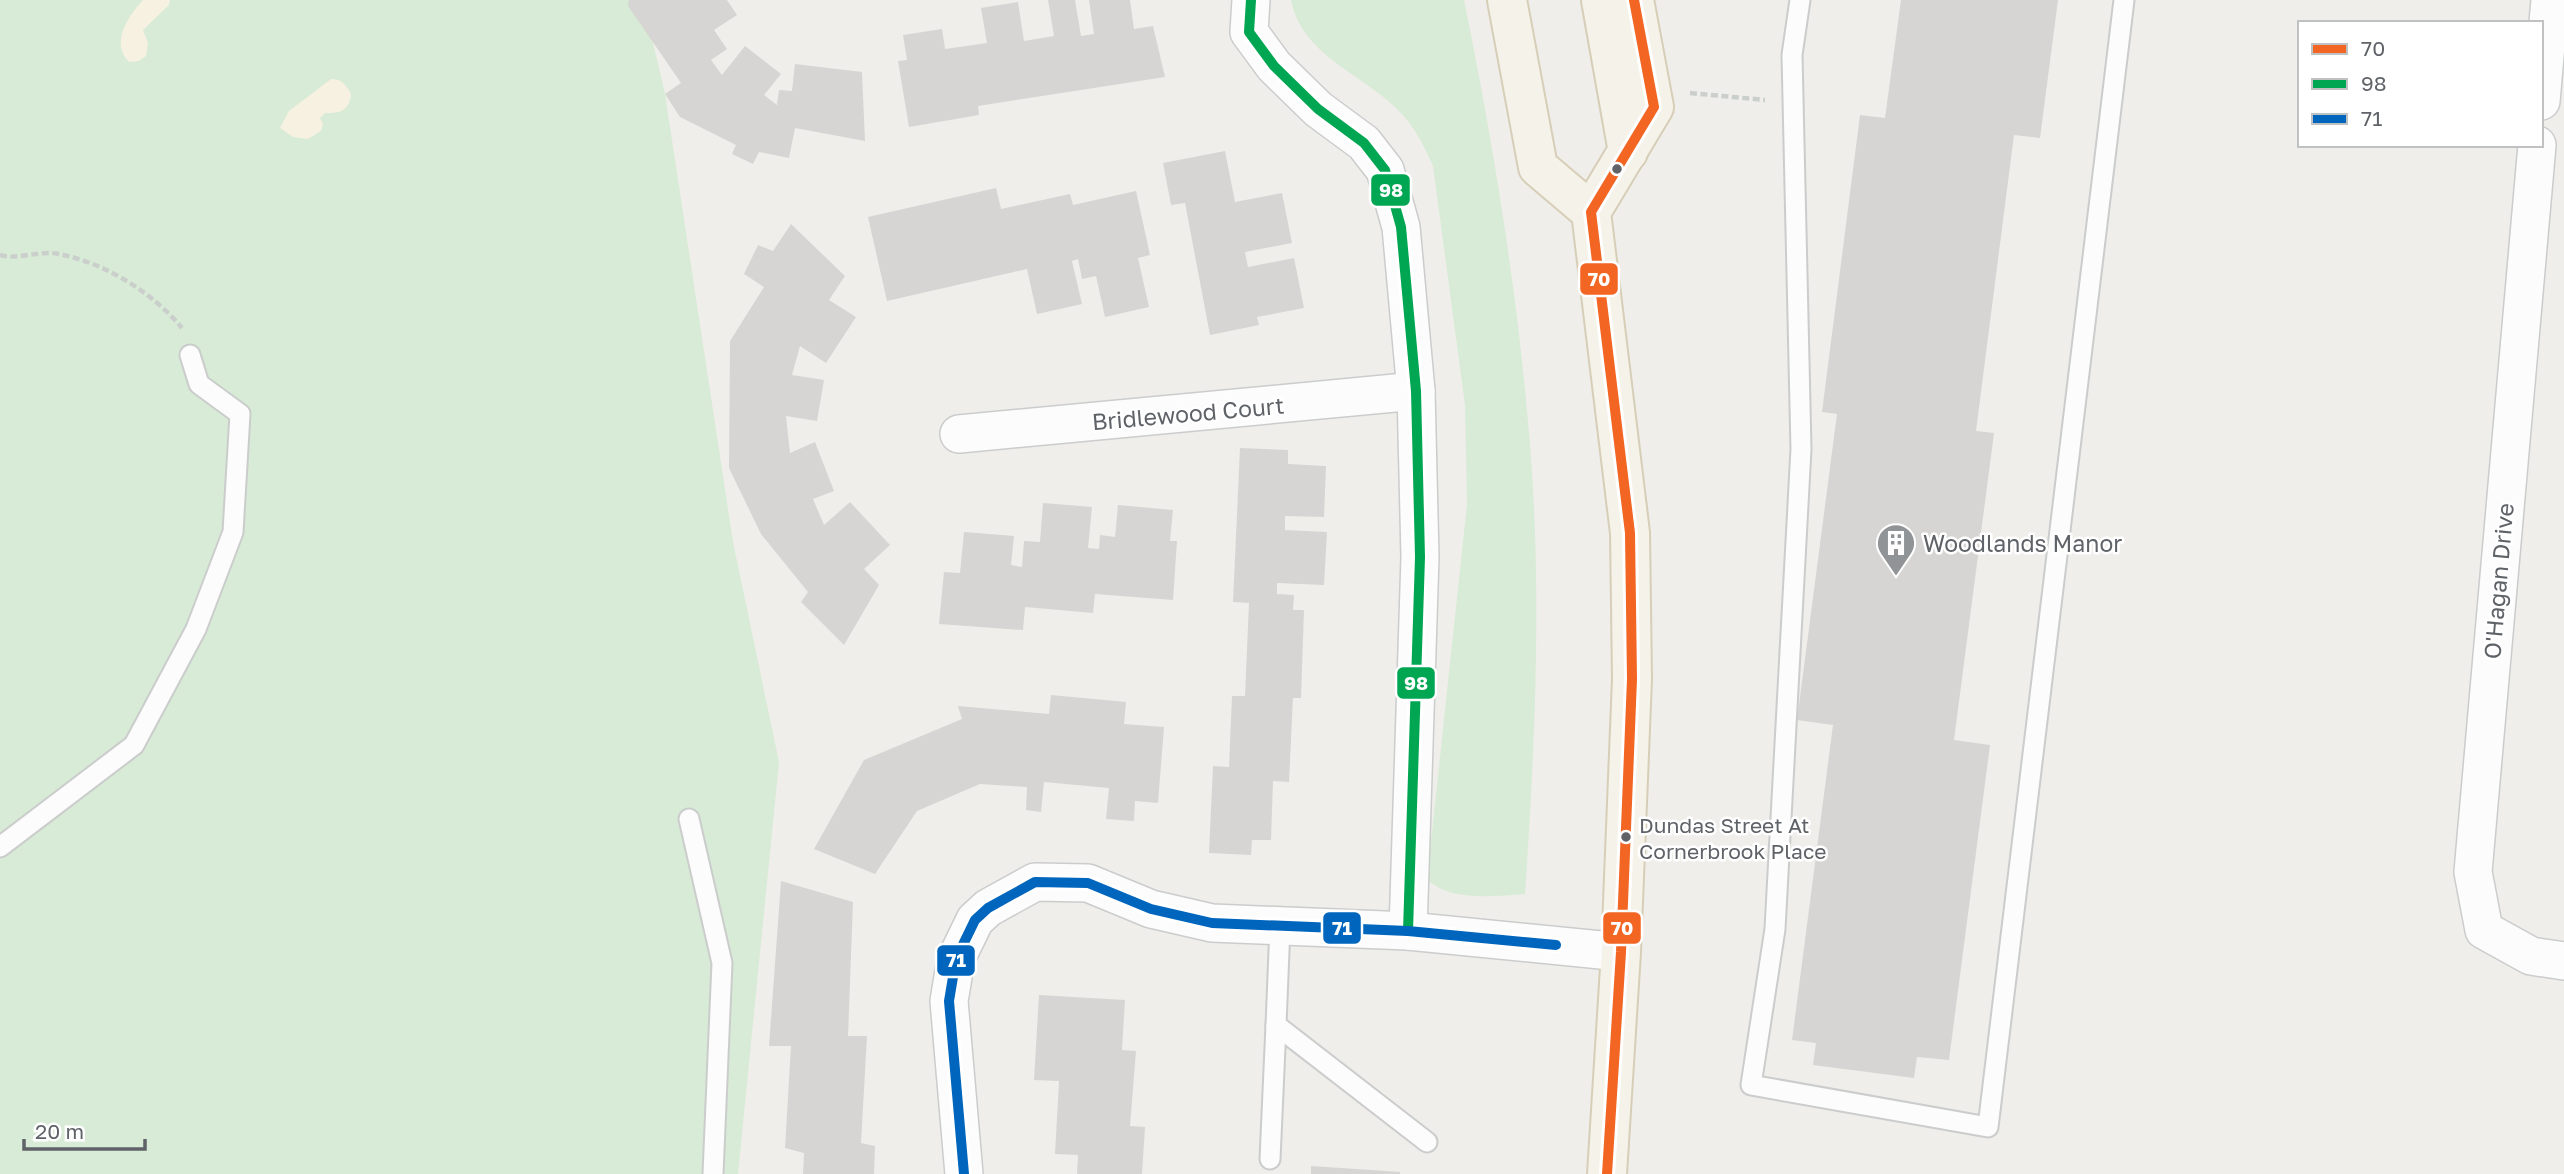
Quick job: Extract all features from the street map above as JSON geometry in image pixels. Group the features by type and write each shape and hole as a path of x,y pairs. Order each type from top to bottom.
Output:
{"main road":[{"path":"1507,0 1538,167 1591,212"},
{"path":"1601,0 1628,152"},
{"path":"1606,1174 1621,952 1632,679 1630,533 1591,212 1654,107 1634,0"}],"street":[{"path":"1251,0 1249,32 1274,66 1318,109 1364,143 1385,170 1401,227 1416,391 1420,557 1408,931"},
{"path":"2543,79 2550,0"},
{"name":"O'Hagan Drive","path":"2537,147 2473,872 2484,930 2531,956 2564,961"},
{"name":"Bridlewood Court","path":"959,434 1416,391"},
{"path":"964,1174 949,1001 956,959 975,920 988,908 1035,881 1088,883 1151,909 1212,923 1408,931 1621,952"}],"lane":[{"path":"1800,0 1792,55 1801,449 1775,929 1751,1084 1988,1127 2124,0"},
{"path":"0,847 134,745 196,629 233,532 240,414 199,383 190,355"},
{"path":"689,819 722,963 713,1174"},
{"path":"1270,1159 1280,926"},
{"path":"1276,1025 1427,1142"}],"path":[{"path":"1688,93 1794,102"},
{"path":"0,255 57,253 134,285 165,308 182,328 190,355"}],"green space":[{"path":"0,0 643,0 665,94 733,542 779,762 738,1174 0,1174"},
{"path":"1291,0 1464,0 1504,221 1525,389 1534,501 1536,670 1525,894 1473,896 1448,891 1427,879 1467,504 1465,405 1433,166 1423,144 1405,117 1320,50 1307,36 1297,19"}],"sand":[{"path":"143,0 170,0 169,5 143,30 148,43 146,56 139,61 129,62 121,47 121,38 127,22"},
{"path":"331,79 343,83 351,94 346,108 339,112 325,113 320,118 323,124 321,131 308,139 293,137 280,128 289,111"}],"building":[{"path":"629,0 727,0 737,15 714,30 727,49 711,60 722,75 745,46 781,74 764,95 777,105 779,90 792,91 795,64 862,72 865,141 795,128 789,158 759,152 753,164 732,154 736,145 680,117 665,94 681,83 628,6"},
{"path":"1048,0 1075,0 1081,36 1094,34 1089,0 1130,0 1134,29 1153,26 1165,77 978,106 979,115 909,127 898,61 907,60 903,35 942,29 945,49 987,43 981,8 1018,2 1024,41 1054,36"},
{"name":"Woodlands Manor","path":"1901,0 2058,0 2040,138 2014,135 1976,431 1994,433 1954,740 1990,745 1949,1060 1917,1057 1914,1078 1813,1065 1816,1043 1792,1040 1833,725 1797,720 1837,414 1822,412 1860,115 1885,118"},
{"path":"1225,151 1235,202 1282,193 1292,243 1245,252 1248,267 1294,258 1304,308 1257,317 1259,325 1210,335 1185,203 1171,205 1163,163"},
{"path":"996,188 1001,209 1070,194 1073,205 1136,191 1150,255 1138,258 1149,307 1105,317 1096,276 1082,279 1078,259 1072,261 1082,304 1037,314 1027,269 887,301 868,217"},
{"path":"791,224 845,276 829,300 856,317 826,363 800,346 792,375 824,380 817,421 786,416 790,453 815,442 834,491 813,499 824,525 850,502 890,545 864,569 879,585 844,645 801,602 808,592 761,534 729,468 730,341 764,287 744,274 758,245 773,251"},
{"path":"1240,448 1288,450 1288,464 1326,466 1324,517 1285,516 1285,530 1327,532 1324,585 1277,583 1277,594 1294,595 1293,610 1304,610 1301,698 1293,698 1289,782 1273,781 1271,840 1252,840 1251,855 1209,853 1213,766 1229,767 1232,696 1245,696 1249,603 1233,602"},
{"path":"1043,503 1092,507 1088,548 1099,549 1100,535 1115,537 1118,505 1173,510 1170,541 1177,541 1173,600 1095,594 1093,613 1025,607 1023,630 939,624 944,572 960,573 964,532 1014,536 1011,565 1022,567 1024,541 1040,542"},
{"path":"1051,695 1126,702 1124,724 1164,727 1158,803 1135,801 1134,821 1106,819 1109,788 1044,782 1041,812 1026,810 1027,787 980,784 917,811 875,874 814,849 864,760 962,719 958,706 1049,714"},
{"path":"781,881 853,902 848,1036 867,1036 861,1143 875,1146 874,1174 803,1174 804,1153 785,1148 791,1046 769,1046"},
{"path":"1039,995 1125,1000 1122,1050 1136,1051 1130,1126 1145,1127 1142,1174 1077,1174 1078,1155 1055,1154 1059,1081 1034,1080"},
{"path":"1311,1166 1400,1172 1400,1174 1311,1174"}],"transit line":[{"name":"98","path":"1251,0 1249,32 1274,66 1318,109 1364,143 1385,170 1401,227 1416,391 1420,557 1408,931"},
{"name":"70","path":"1607,1174 1621,952 1632,679 1630,533 1591,212 1654,107 1634,0"},
{"name":"71","path":"964,1174 949,1001 956,959 975,920 988,908 1035,882 1088,883 1151,909 1212,923 1408,931 1556,945"}],"place":[{"name":"Woodlands Manor","path":"1896,577"},
{"name":"Dundas Street At Cornerbrook Place","path":"1626,837"}]}
